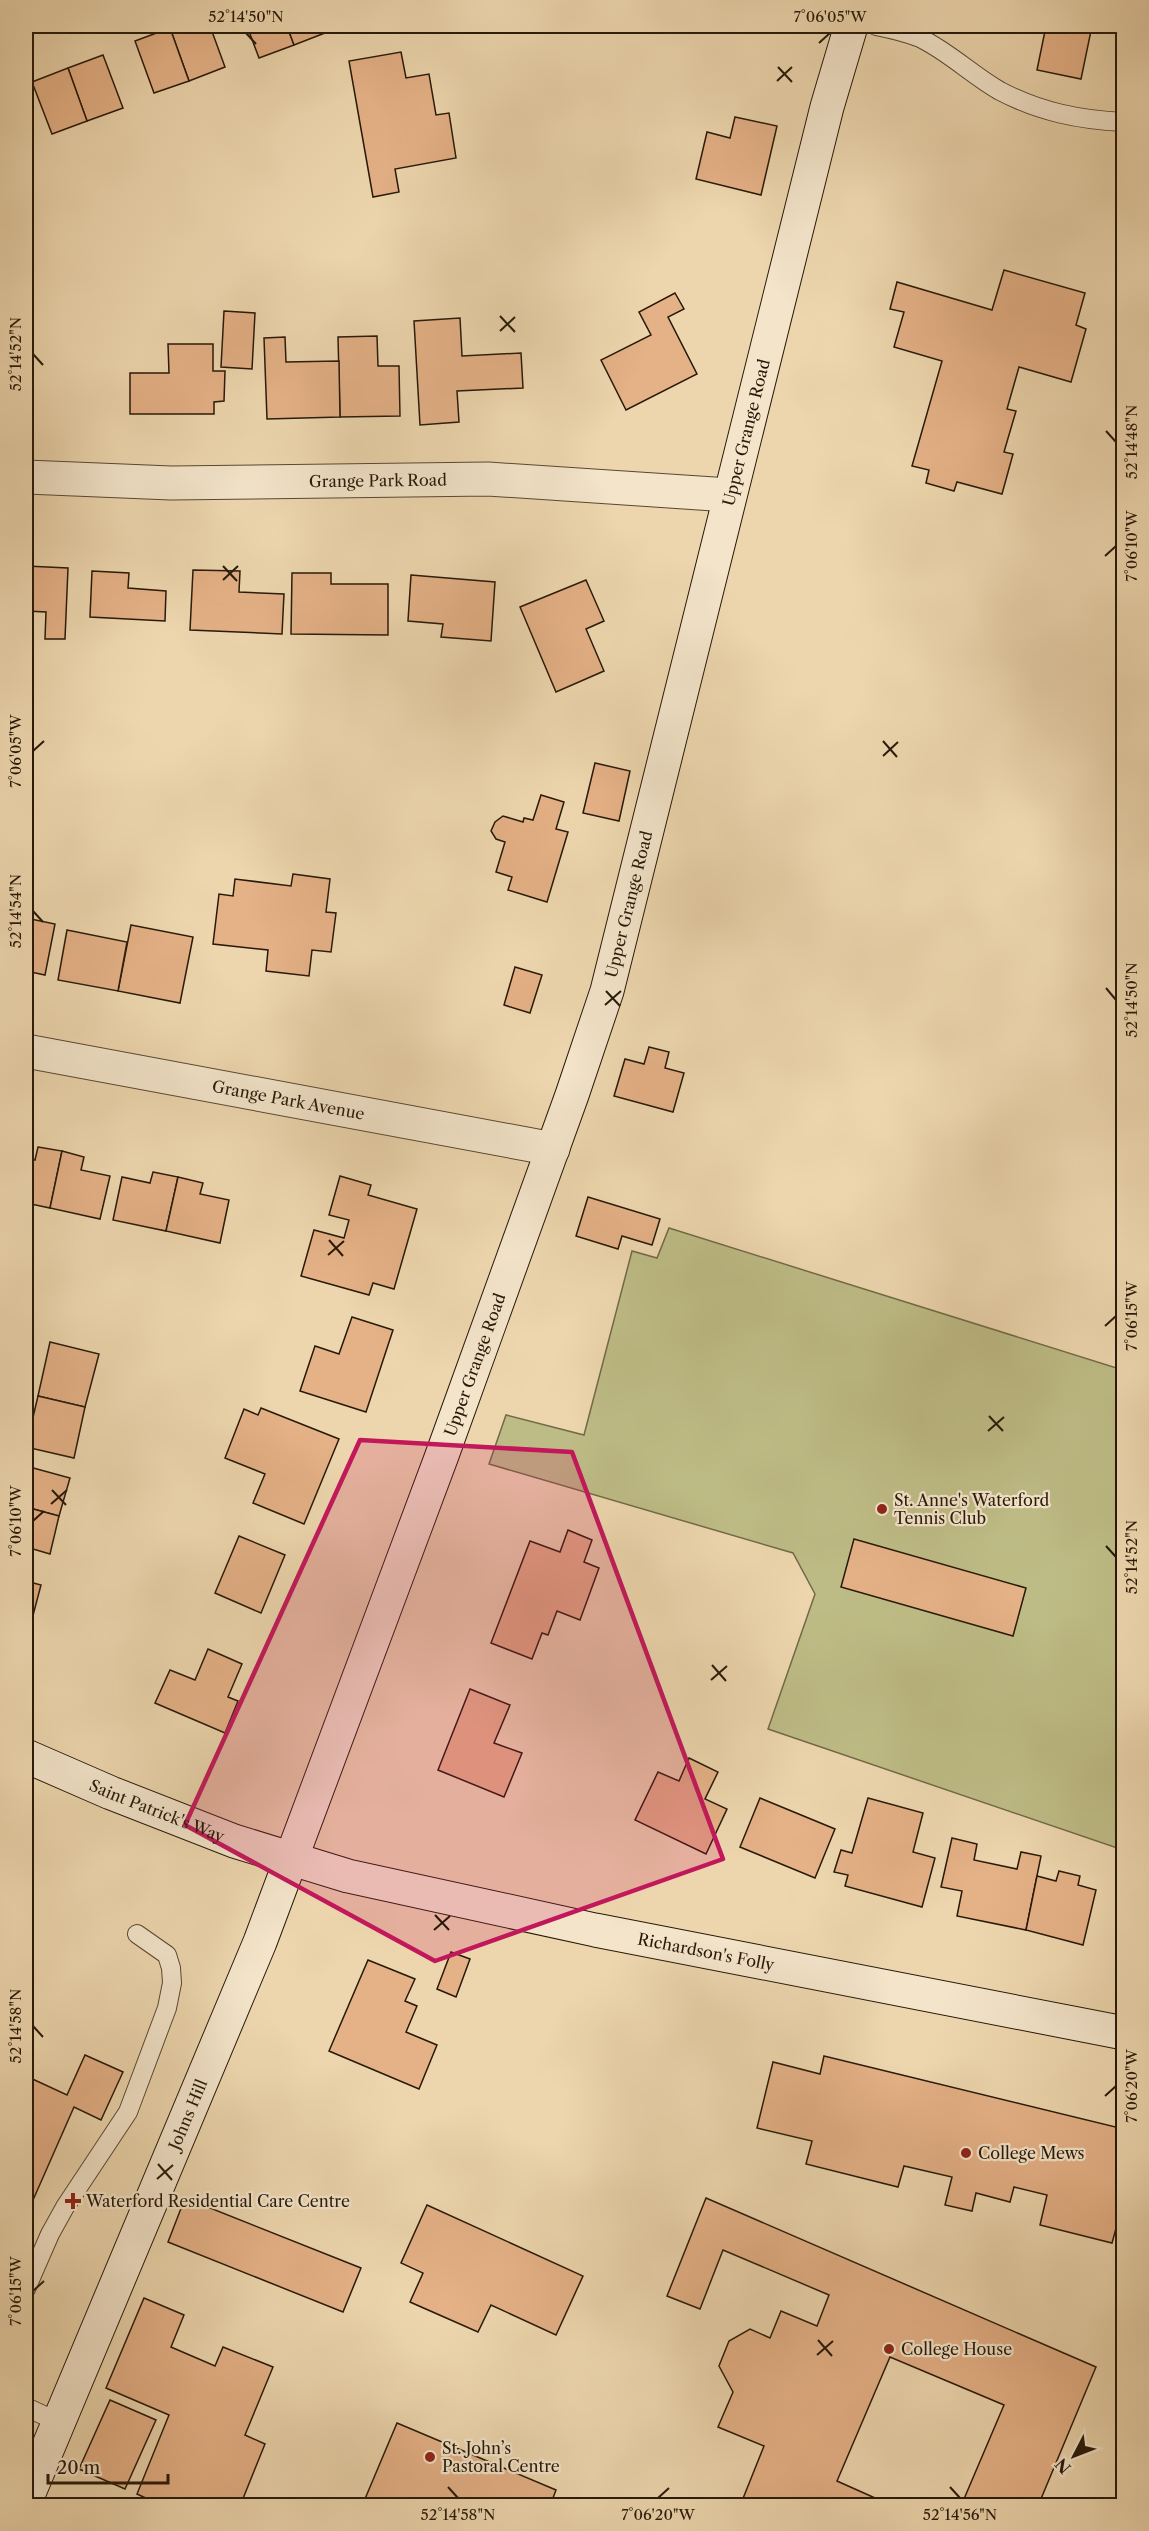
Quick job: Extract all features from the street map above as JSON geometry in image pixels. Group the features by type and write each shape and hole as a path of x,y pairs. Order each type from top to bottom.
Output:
{"street":[{"name":"Upper Grange Road","path":"291,1860 441,1458 553,1149 607,991 729,495 827,107 850,26"},
{"name":"Grange Park Road","path":"26,477 171,483 488,479 729,495"},
{"name":"Grange Park Avenue","path":"26,1051 553,1149"},
{"name":"Saint Patrick's Way","path":"26,1756 177,1820 291,1860"},
{"name":"Richardson's Folly","path":"291,1860 359,1879 515,1914 1123,2032"},
{"name":"Johns Hill","path":"26,2500 243,1985 291,1860"}],"lane":[{"path":"876,26 904,32 922,39 981,79 1023,102 1046,111 1085,120 1124,122"},
{"path":"26,2289 50,2234 65,2207 114,2137 128,2112 167,2008 172,1983 167,1955 137,1934"},
{"path":"26,2407 58,2422"}],"highlighted area":[{"path":"360,1440 572,1452 723,1859 435,1961 185,1825"}],"shaded area":[{"name":"St. Anne's Waterford Tennis Club","path":"669,1228 1123,1370 1123,1850 768,1729 815,1594 793,1553 489,1464 506,1415 584,1435 632,1251 657,1258"}],"building":[{"path":"210,26 225,67 189,81 170,28"},
{"path":"247,26 287,26 294,45 259,58"},
{"path":"287,26 328,26 330,31 294,45"},
{"path":"1046,26 1092,26 1081,79 1037,70"},
{"path":"170,28 189,81 154,93 135,41"},
{"path":"401,52 406,78 429,74 436,115 449,113 456,158 395,169 399,192 373,197 349,61"},
{"path":"103,55 123,108 87,121 68,68"},
{"path":"68,68 87,121 52,134 32,82"},
{"path":"735,117 777,126 761,195 696,179 707,132 730,138"},
{"path":"1004,270 1085,293 1076,325 1086,329 1071,382 1019,367 1007,409 1016,411 1004,452 1013,454 1002,494 957,482 954,491 926,483 929,470 912,466 942,361 894,347 904,312 890,309 897,282 992,310"},
{"path":"675,293 684,309 668,317 697,374 626,410 601,360 651,335 639,312"},
{"path":"224,311 255,313 252,369 221,367"},
{"path":"460,318 462,356 521,353 523,388 457,391 459,422 420,425 414,321"},
{"path":"377,336 378,366 399,366 400,416 340,417 338,337"},
{"path":"285,337 286,362 339,361 340,417 267,419 264,338"},
{"path":"168,344 213,344 213,371 225,371 224,401 214,402 214,414 130,414 130,373 169,373"},
{"path":"26,566 68,568 65,639 45,639 46,612 26,611"},
{"path":"193,570 240,571 239,592 284,594 282,634 190,630"},
{"path":"92,571 129,573 128,588 166,591 165,621 90,617"},
{"path":"292,573 331,573 331,584 388,584 388,635 291,634"},
{"path":"411,575 495,582 491,641 441,637 443,624 408,621"},
{"path":"586,580 604,621 586,629 604,671 556,692 520,607"},
{"path":"595,763 630,771 619,821 583,813"},
{"path":"541,795 564,802 556,829 568,832 547,902 508,890 512,877 496,872 505,842 496,839 491,831 495,822 503,816 523,822 524,818 533,820"},
{"path":"293,874 330,879 326,912 336,913 331,952 312,950 309,976 266,971 268,950 213,944 219,894 233,896 235,879 291,886"},
{"path":"26,918 55,924 45,975 26,971"},
{"path":"131,925 193,937 180,1003 118,991"},
{"path":"67,930 127,942 118,991 58,980"},
{"path":"515,967 542,975 530,1013 504,1005"},
{"path":"649,1047 669,1052 665,1068 684,1073 673,1112 614,1096 625,1059 644,1064"},
{"path":"38,1147 62,1151 50,1208 26,1203 26,1158 35,1160"},
{"path":"62,1151 84,1157 81,1170 110,1176 100,1219 50,1208"},
{"path":"153,1172 178,1177 166,1231 113,1220 122,1177 150,1183"},
{"path":"340,1176 371,1185 368,1195 417,1209 394,1289 373,1283 369,1295 301,1276 314,1230 344,1238 349,1220 329,1215"},
{"path":"178,1177 203,1183 200,1194 229,1200 220,1243 166,1231"},
{"path":"588,1197 660,1219 652,1245 622,1236 618,1249 576,1236"},
{"path":"352,1317 393,1330 366,1412 300,1391 315,1346 339,1354"},
{"path":"50,1342 99,1354 85,1407 38,1396"},
{"path":"38,1396 85,1407 74,1458 26,1447"},
{"path":"261,1408 339,1439 304,1524 253,1503 265,1474 225,1458 244,1409 258,1415"},
{"path":"26,1466 70,1478 59,1516 26,1507"},
{"path":"26,1507 59,1516 50,1554 26,1547"},
{"path":"568,1530 592,1540 584,1562 599,1568 580,1620 557,1611 548,1635 542,1633 532,1659 491,1643 530,1541 560,1552"},
{"path":"239,1536 285,1555 261,1613 215,1593"},
{"path":"854,1539 1026,1588 1013,1636 841,1587"},
{"path":"26,1581 41,1585 31,1623 26,1621"},
{"path":"26,1621 31,1623 26,1644"},
{"path":"208,1649 242,1664 228,1697 238,1701 225,1733 155,1703 170,1670 195,1680"},
{"path":"470,1689 510,1705 494,1743 522,1753 504,1797 438,1770"},
{"path":"689,1758 718,1772 705,1799 727,1809 706,1854 635,1820 658,1772 679,1781"},
{"path":"760,1798 835,1829 815,1878 740,1847"},
{"path":"868,1798 923,1813 913,1852 935,1858 922,1907 845,1886 848,1875 834,1872 841,1850 852,1853"},
{"path":"952,1838 977,1844 974,1860 1017,1869 1021,1852 1041,1856 1026,1930 957,1916 962,1891 941,1887"},
{"path":"1059,1871 1080,1876 1078,1885 1096,1890 1083,1945 1026,1930 1037,1876 1056,1881"},
{"path":"451,1952 470,1959 456,1997 437,1989"},
{"path":"368,1960 415,1979 405,2001 417,2006 406,2032 437,2045 419,2089 329,2051"},
{"path":"85,2055 123,2072 101,2120 74,2107 26,2216 26,2076 67,2095"},
{"name":"College Mews","path":"824,2056 1124,2129 1124,2222 1118,2221 1112,2243 1040,2225 1047,2195 1014,2187 1010,2202 976,2193 972,2211 945,2205 952,2177 904,2166 898,2187 806,2164 812,2141 757,2128 773,2062 820,2074"},
{"path":"185,2198 361,2268 343,2312 168,2242"},
{"name":"College House","path":"706,2198 1096,2367 1038,2506 961,2506 1004,2405 890,2357 837,2481 893,2506 740,2506 764,2446 718,2427 733,2392 719,2366 729,2341 750,2329 770,2338 781,2311 817,2326 829,2295 723,2250 700,2309 667,2296"},
{"path":"427,2205 583,2276 556,2335 491,2305 478,2332 410,2302 423,2273 401,2263"},
{"path":"144,2298 184,2315 171,2347 215,2366 223,2347 273,2367 245,2435 265,2444 240,2506 163,2506 137,2494 169,2415 106,2388"},
{"path":"110,2400 156,2420 125,2489 79,2469"},
{"name":"St. John’s Pastoral Centre","path":"397,2423 556,2490 550,2506 362,2506"}],"place":[{"name":"St. Anne's Waterford Tennis Club","path":"882,1509"},
{"name":"College Mews","path":"966,2153"},
{"name":"Waterford Residential Care Centre","path":"73,2201"},
{"name":"College House","path":"889,2349"},
{"name":"St. John’s Pastoral Centre","path":"430,2457"}]}
